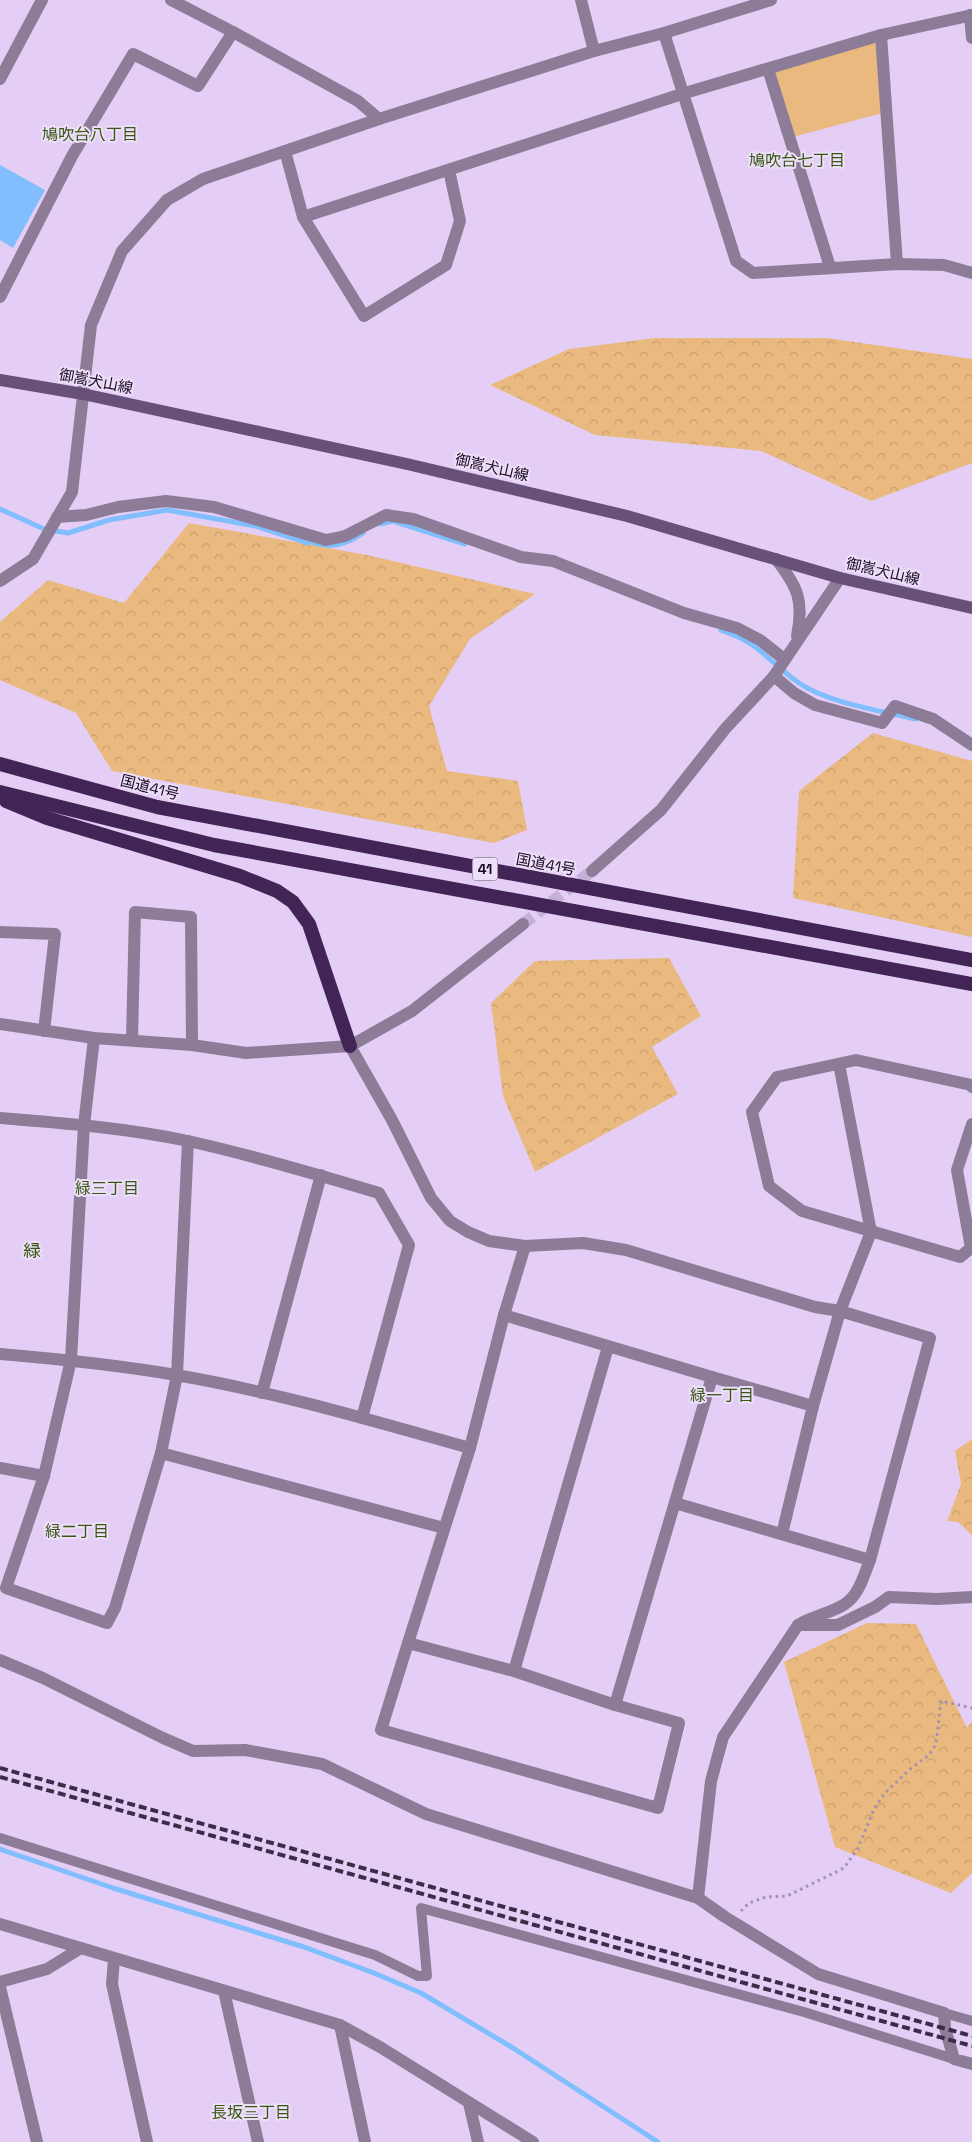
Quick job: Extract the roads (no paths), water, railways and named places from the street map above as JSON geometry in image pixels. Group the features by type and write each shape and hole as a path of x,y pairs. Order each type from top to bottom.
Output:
{"highway":[{"name":"国道41号","path":"0,764 157,807 972,960"},
{"name":"41","path":"0,792 214,845 972,984"},
{"path":"0,798 47,818 240,876 277,891 293,902 309,924 350,1046"}],"main road":[{"name":"御嵩犬山線","path":"0,380 83,394 436,470 627,516 840,578 972,608"}],"street":[{"path":"0,79 42,0"},
{"path":"171,0 358,101 379,119"},
{"path":"580,0 594,51"},
{"path":"0,581 33,559 72,492 91,325 122,251 167,200 203,178 379,119 594,51 664,33 771,0"},
{"path":"303,217 685,93 881,35 971,15 972,38"},
{"path":"0,297 72,156 133,54 198,86 233,32"},
{"path":"664,33 685,93 736,262 753,273 897,264 944,265 972,273"},
{"path":"881,35 897,264"},
{"path":"768,69 830,267"},
{"path":"285,151 303,217 364,316 446,265 460,221 449,170"},
{"path":"57,517 86,515 118,507 166,501 214,507 326,540 345,536 386,515 413,519 521,557 553,561 684,613 737,628 760,640 784,659"},
{"path":"776,560 792,579 799,600 802,614 796,641"},
{"path":"592,872 661,810 725,729 774,676 840,578"},
{"path":"774,676 794,693 815,705 882,723 895,706 933,719 972,745"},
{"path":"132,1039 135,912 191,917 192,1045"},
{"path":"0,1024 94,1038 132,1039 192,1045 246,1054 350,1046 412,1011 523,924"},
{"path":"0,932 55,934 44,1031"},
{"path":"94,1038 84,1125 72,1360 44,1476 3,1587 107,1622 114,1608 161,1453 177,1375 188,1141"},
{"path":"350,1046 392,1120 430,1198 450,1221 468,1232 489,1241 525,1246 583,1243 626,1250 815,1307 840,1311 930,1338 870,1560 858,1589 845,1604 798,1625 723,1737 711,1781 698,1898"},
{"path":"972,1087 971,1085 856,1060 777,1077 752,1112 769,1186 802,1211 960,1257 971,1248 957,1170 972,1124"},
{"path":"782,1534 813,1406 840,1311 871,1232 839,1064"},
{"path":"0,1118 84,1125 188,1141 321,1175 379,1193 409,1245 362,1418"},
{"path":"262,1393 321,1175"},
{"path":"408,1642 514,1672 615,1705 679,1723 658,1808 381,1730 408,1642 470,1448 504,1315 525,1246"},
{"path":"504,1315 813,1406"},
{"path":"514,1672 608,1347"},
{"path":"0,1354 72,1360 177,1375 262,1393 470,1448"},
{"path":"615,1705 712,1377"},
{"path":"161,1453 444,1528"},
{"path":"0,1468 44,1476"},
{"path":"675,1503 870,1560"},
{"path":"798,1625 838,1625 876,1607 889,1597 937,1599 972,1597"},
{"path":"0,1660 43,1678 193,1751 245,1750 322,1764 426,1814 698,1898 725,1917 818,1974 944,2013 945,2028 954,2059 972,2064"},
{"path":"0,1924 340,2025 380,2047 533,2142"},
{"path":"0,1982 47,1969 81,1948"},
{"path":"114,1959 112,1984 148,2142"},
{"path":"0,1987 37,2142"},
{"path":"224,1991 258,2142"},
{"path":"340,2025 366,2142"},
{"path":"469,2103 478,2142"}],"lane":[{"path":"0,1838 376,1955 418,1976 428,1976 421,1908 804,2012 954,2059"},
{"path":"944,2013 972,2021"}],"water":[{"path":"0,165 45,190 13,248 0,240"}],"waterway":[{"path":"0,509 44,529 68,533 109,520 167,510 256,526 308,543 287,534"},
{"path":"380,524 393,521 465,544"},
{"path":"294,537 330,546 345,543 363,533"},
{"path":"721,630 745,640 799,683 811,690 856,706 916,719"},
{"path":"0,1849 113,1888 304,1947 421,1993 513,2048 658,2142"}],"tunnel":[{"path":"523,924 592,871"}],"railway":[{"path":"0,1768 972,2036"},
{"path":"0,1777 972,2046"}],"district":[{"name":"鳩吹台八丁目","path":"90,134"},
{"name":"鳩吹台七丁目","path":"797,160"},
{"name":"緑三丁目","path":"107,1188"},
{"name":"緑","path":"32,1250"},
{"name":"緑一丁目","path":"722,1395"},
{"name":"緑二丁目","path":"77,1531"},
{"name":"長坂三丁目","path":"251,2112"}]}
